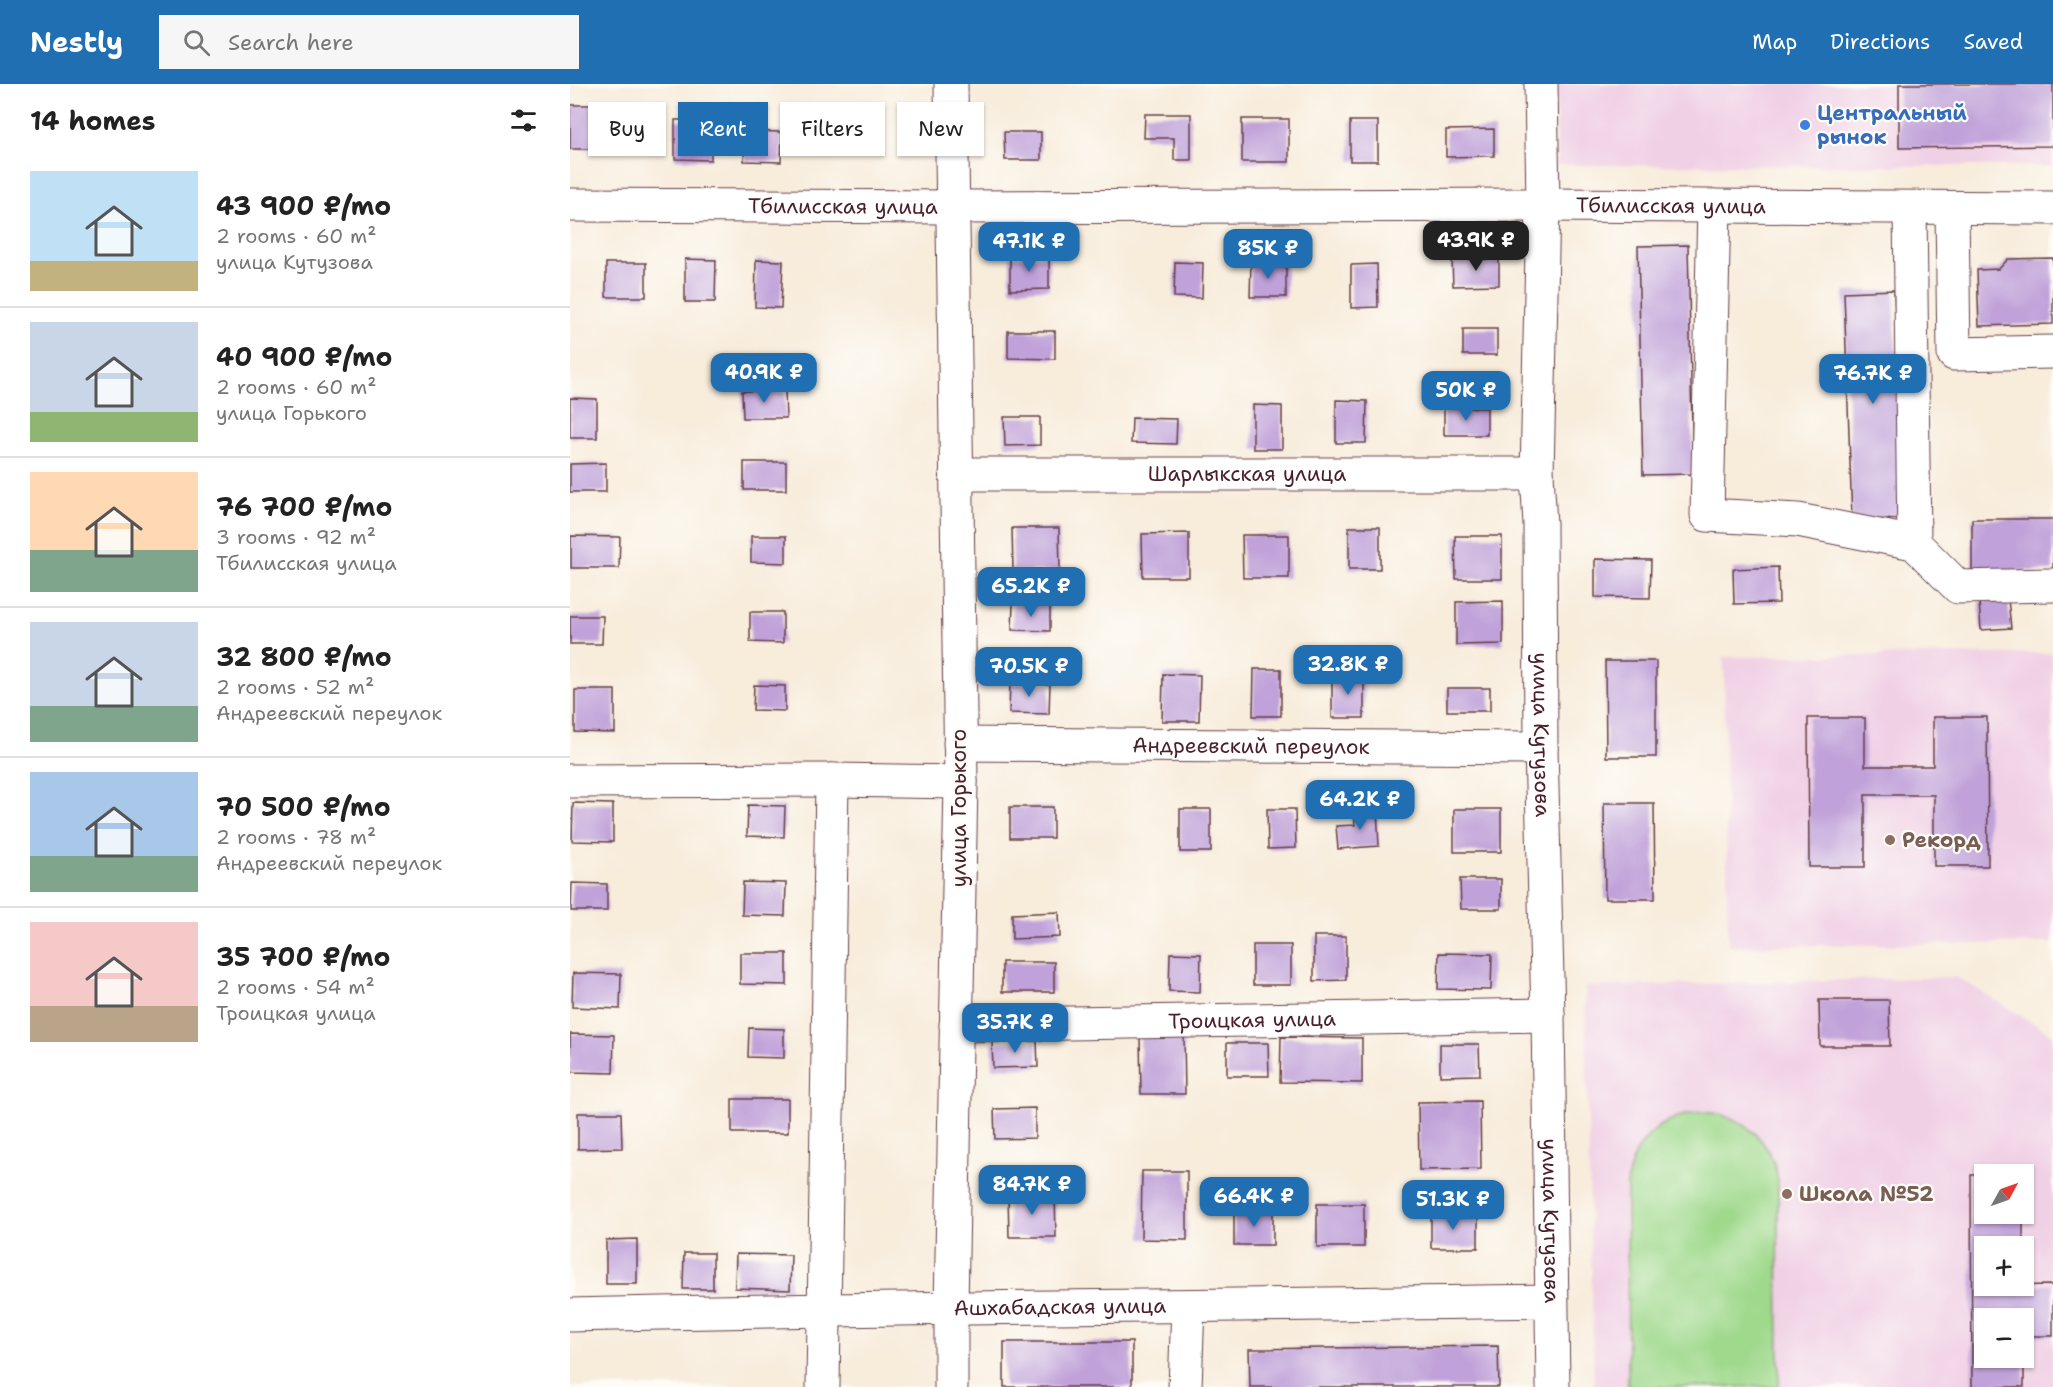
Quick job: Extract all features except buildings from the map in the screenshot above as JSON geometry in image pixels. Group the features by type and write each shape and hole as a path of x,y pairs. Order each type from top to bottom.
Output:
{"street":[{"name":"улица Горького","path":"951,84 961,782 951,1387"},
{"name":"улица Кутузова","path":"1540,84 1543,205 1537,474 1540,524 1541,748 1548,1015 1553,1387"},
{"name":"Тбилисская улица","path":"570,205 952,207 1543,205 2053,208"},
{"path":"1714,206 1707,514 1798,520 1914,543 1958,587 2053,585"},
{"path":"1910,208 1914,543"},
{"path":"1952,208 1954,354 2053,352"},
{"name":"Шарлыкская улица","path":"957,474 1537,474"},
{"name":"Андреевский переулок","path":"960,744 1541,748"},
{"path":"823,1387 832,780"},
{"path":"570,781 961,782"},
{"name":"Троицкая улица","path":"956,1024 1548,1015"},
{"name":"Ашхабадская улица","path":"570,1315 823,1308 1188,1307 1551,1301"},
{"path":"1185,1387 1188,1307"}],"shaded area":[{"name":"Центральный рынок","path":"1556,84 2053,84 2053,166 1557,165"},
{"name":"Рекорд","path":"2052,653 2053,943 1728,946 1724,657"},
{"name":"Школа №52","path":"1957,977 2053,1035 2053,1387 1594,1387 1585,987"}],"green space":[{"path":"1703,1112 1731,1118 1743,1124 1762,1142 1775,1166 1778,1180 1779,1387 1628,1387 1627,1187 1629,1171 1641,1145 1661,1125 1688,1114"}],"place":[{"name":"Центральный рынок","path":"1805,125"},
{"name":"Рекорд","path":"1890,840"},
{"name":"Школа №52","path":"1787,1194"}]}
